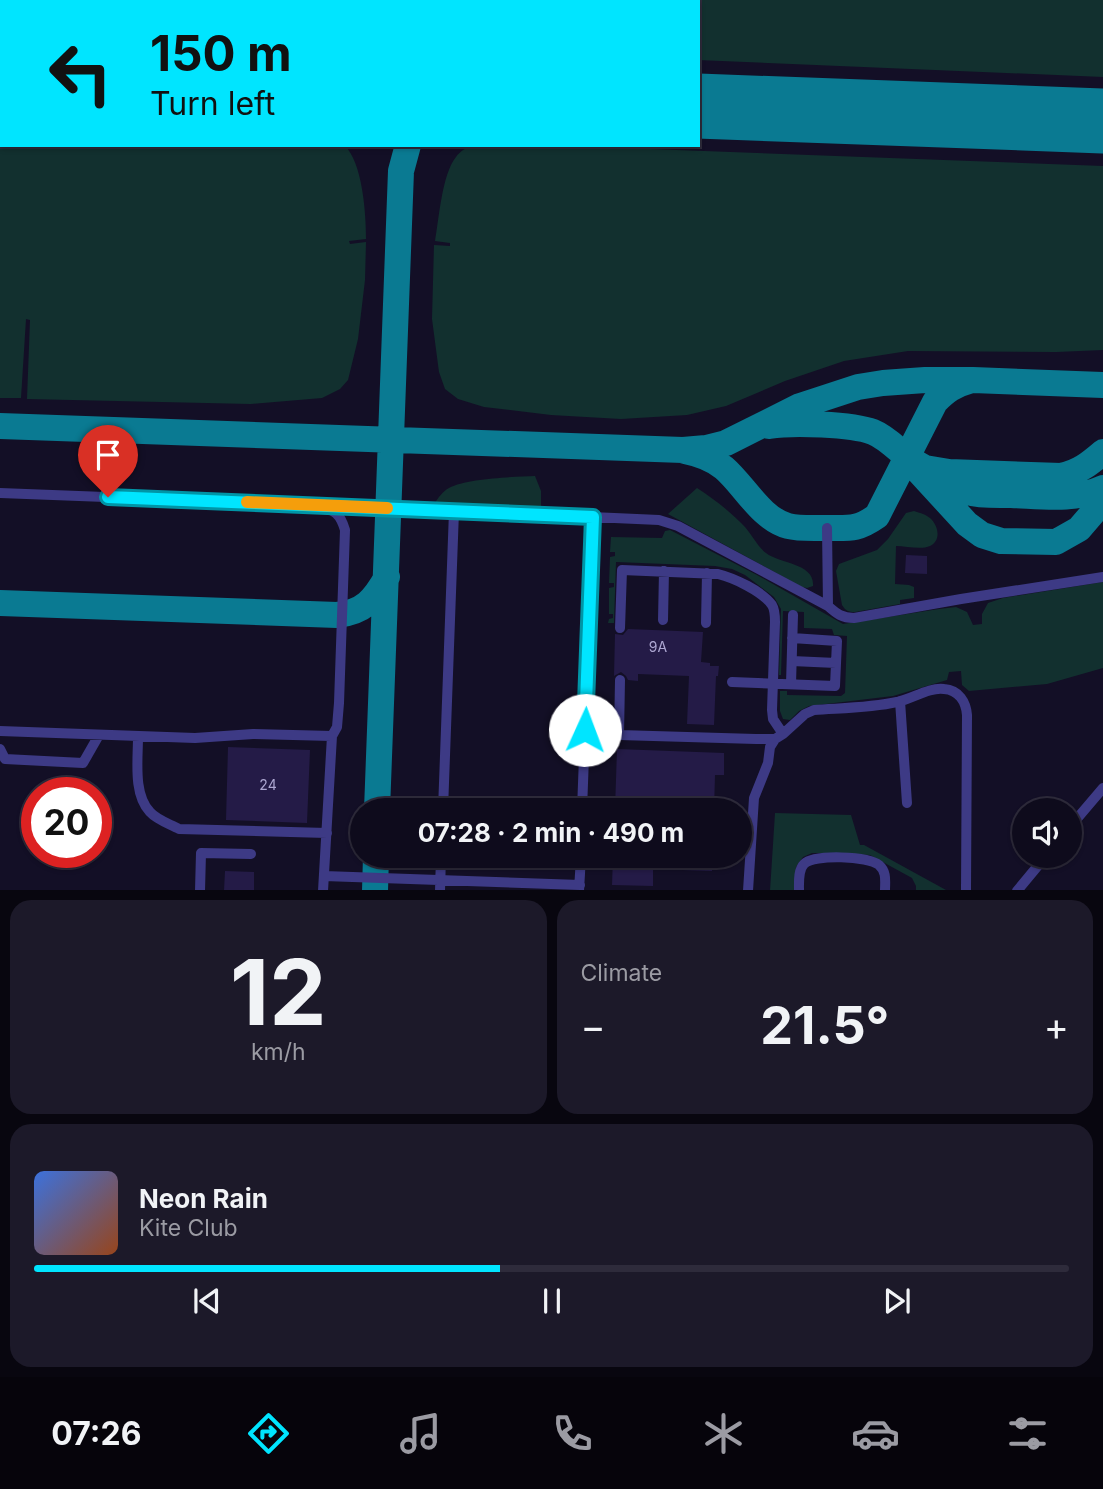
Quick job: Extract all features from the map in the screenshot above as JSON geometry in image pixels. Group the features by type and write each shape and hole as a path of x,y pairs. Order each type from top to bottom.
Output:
{"street":[{"path":"0,494 659,520 670,523 828,606 845,618 1103,577"},
{"path":"319,505 334,510 342,519 345,530 339,703 337,727 332,736 323,890"},
{"path":"443,798 454,511"},
{"path":"582,798 593,517"},
{"path":"827,528 828,606"},
{"path":"620,628 622,570 718,574 733,578 765,598 772,605 775,622 774,719 779,737"},
{"path":"663,621 664,571"},
{"path":"706,623 707,573"},
{"path":"791,684 793,615"},
{"path":"732,682 835,686 837,641 792,638"},
{"path":"792,661 836,663"},
{"path":"620,680 620,735 779,737"},
{"path":"748,890 754,798 768,763 770,747 779,737 805,714 814,710 900,701 944,688 958,695 966,705 966,890"},
{"path":"900,701 907,803"},
{"path":"0,731 195,738 253,734 332,736"},
{"path":"0,750 5,759 83,763 99,735"},
{"path":"138,737 141,796 150,812 160,820 179,829 327,833"},
{"path":"1082,813 1103,788"},
{"path":"200,890 201,853 251,854"},
{"path":"799,890 800,870 805,862 817,858 871,860 881,866 885,875 885,890"},
{"path":"324,876 440,885 580,888 581,868"},
{"path":"1018,890 1036,868"}],"green space":[{"path":"700,0 1103,0 1103,77 700,60"},
{"path":"0,147 346,147 350,153 359,176 366,239 349,241 350,244 366,242 365,280 358,339 348,380 340,389 322,398 251,404 27,399 30,320 26,319 21,398 0,398"},
{"path":"471,147 597,147 1103,166 1103,350 908,351 844,361 785,381 726,406 687,415 621,419 551,415 484,407 458,399 445,389 439,372 432,319 434,245 450,246 450,243 435,241 444,185 451,165 464,150"},
{"path":"535,476 541,491 541,507 434,504 449,488 467,482"},
{"path":"697,488 745,527 766,553 803,568 812,578 813,586 802,587 668,514"},
{"path":"914,511 930,518 938,532 936,540 930,546 896,546 895,584 914,587 914,598 900,600 900,604 855,612 846,610 842,605 836,571 839,564 877,550 906,513"},
{"path":"670,530 843,624 956,607 967,612 973,625 982,624 982,614 988,603 1003,598 1103,582 1103,668 1047,684 969,691 962,685 961,671 949,672 947,680 893,696 809,706 790,720 783,719 780,711 780,691 787,691 787,695 841,696 845,693 847,636 834,635 832,629 804,628 804,612 783,611 779,675 781,609 774,597 745,575 715,566 616,562 614,623 608,623 609,619 613,618 613,614 609,614 609,588 614,587 614,583 609,583 610,557 615,556 615,552 610,552 611,537 662,538 665,531"},
{"path":"775,813 851,815 860,845 946,890 916,890 912,878 870,855 812,853 803,857 796,867 795,890 770,890"}],"building":[{"path":"906,555 927,556 927,574 905,573"},
{"path":"628,629 703,632 701,662 719,666 716,676 714,725 687,724 689,676 638,674 638,681 628,680 621,672 614,676 615,634 623,635"},
{"path":"228,747 310,750 307,823 226,820"},
{"path":"617,749 724,753 724,775 715,775 714,798 615,798"},
{"path":"613,868 712,868 712,871 653,869 653,886 612,885"},
{"path":"225,871 254,872 254,890 224,890"}],"taxiway":[{"path":"377,798 401,171 407,147"},
{"path":"0,426 683,450 726,443 800,406 858,387 883,383 973,380 1103,385"},
{"path":"685,451 706,457 719,465 761,509 778,522 802,528 858,526 877,516 935,402 950,389 969,381"},
{"path":"769,426 822,424 863,429 877,434 900,451 967,524 982,535 1001,541 1056,542 1079,529 1103,501"},
{"path":"911,460 925,468 949,472 1061,476 1084,467 1103,452"},
{"path":"931,478 983,495 1069,496 1103,488"},
{"path":"0,603 337,615 367,604 387,577"},
{"path":"375,890 376,868"}],"runway":[{"path":"700,106 1103,121"}],"slow traffic":[{"path":"247,502 387,508"}],"route":[{"path":"108,497 593,517 585,730"}]}
